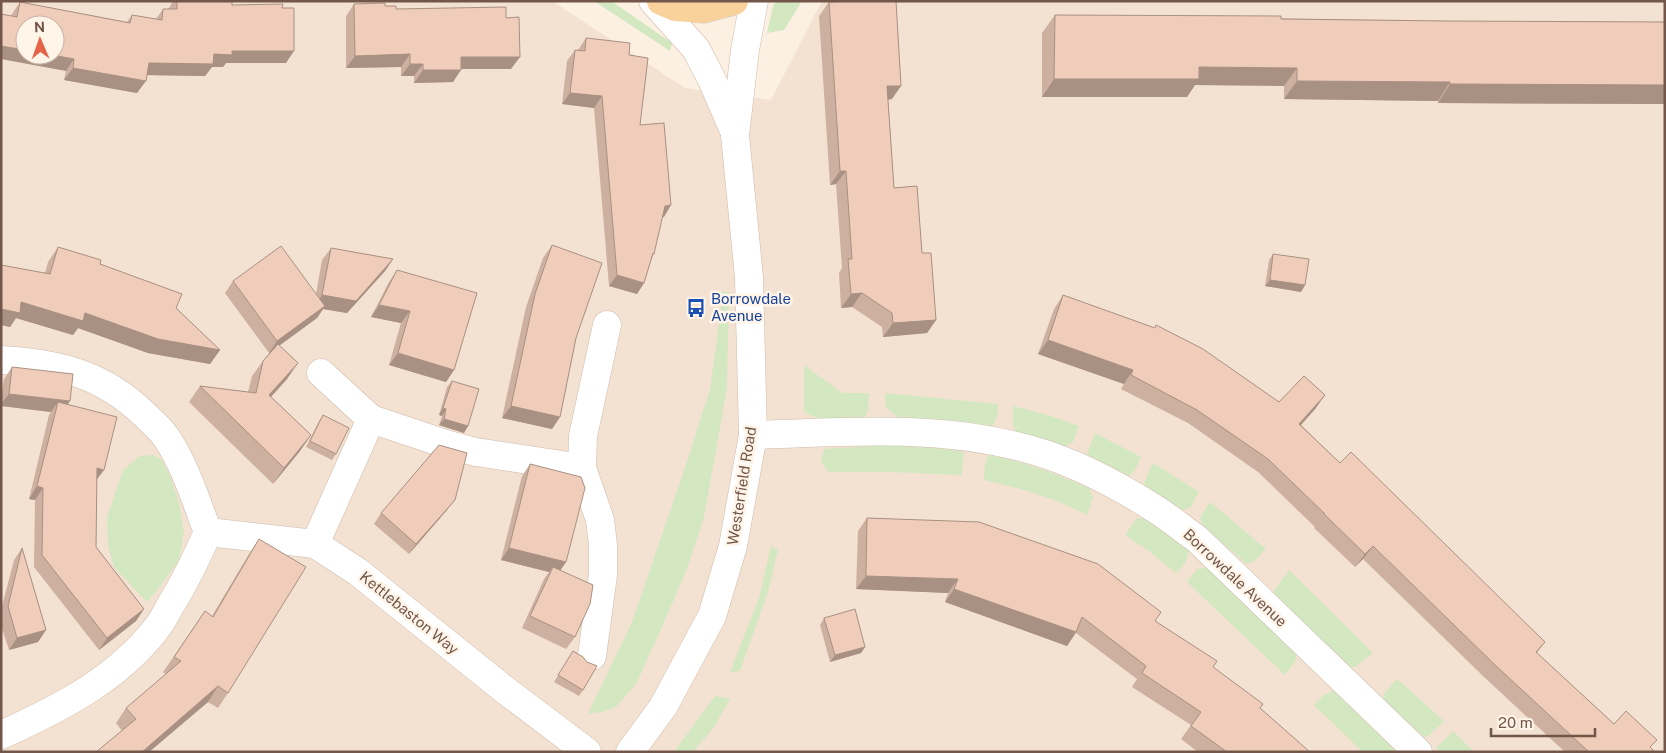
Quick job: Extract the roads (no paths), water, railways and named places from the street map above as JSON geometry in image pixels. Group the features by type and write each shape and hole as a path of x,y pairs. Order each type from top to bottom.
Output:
{"main road":[{"path":"661,1 675,7 704,9 734,1"}],"street":[{"name":"Westerfield Road","path":"654,1 696,49 712,80 735,135"},
{"name":"Westerfield Road","path":"630,752 663,707 712,616 732,546 753,435 749,277 735,135 745,50 754,1"},
{"path":"592,656 603,575 604,545 600,520 582,468 583,436 607,325"},
{"path":"1,360 23,361 60,367 84,374 109,387 134,404 161,430 168,440 190,483 208,532 189,575 158,627 143,644 112,674 84,694 48,714 1,735"},
{"path":"321,374 372,420 449,446 476,452 582,468"},
{"path":"315,544 372,420"},
{"name":"Borrowdale Avenue","path":"753,435 886,431 936,432 987,439 1029,449 1076,467 1114,485 1157,510 1197,539 1418,752"},
{"name":"Kettlebaston Way","path":"208,532 315,544 358,572 490,679 587,752"}],"place":[{"name":"Borrowdale Avenue","path":"696,308"}]}
